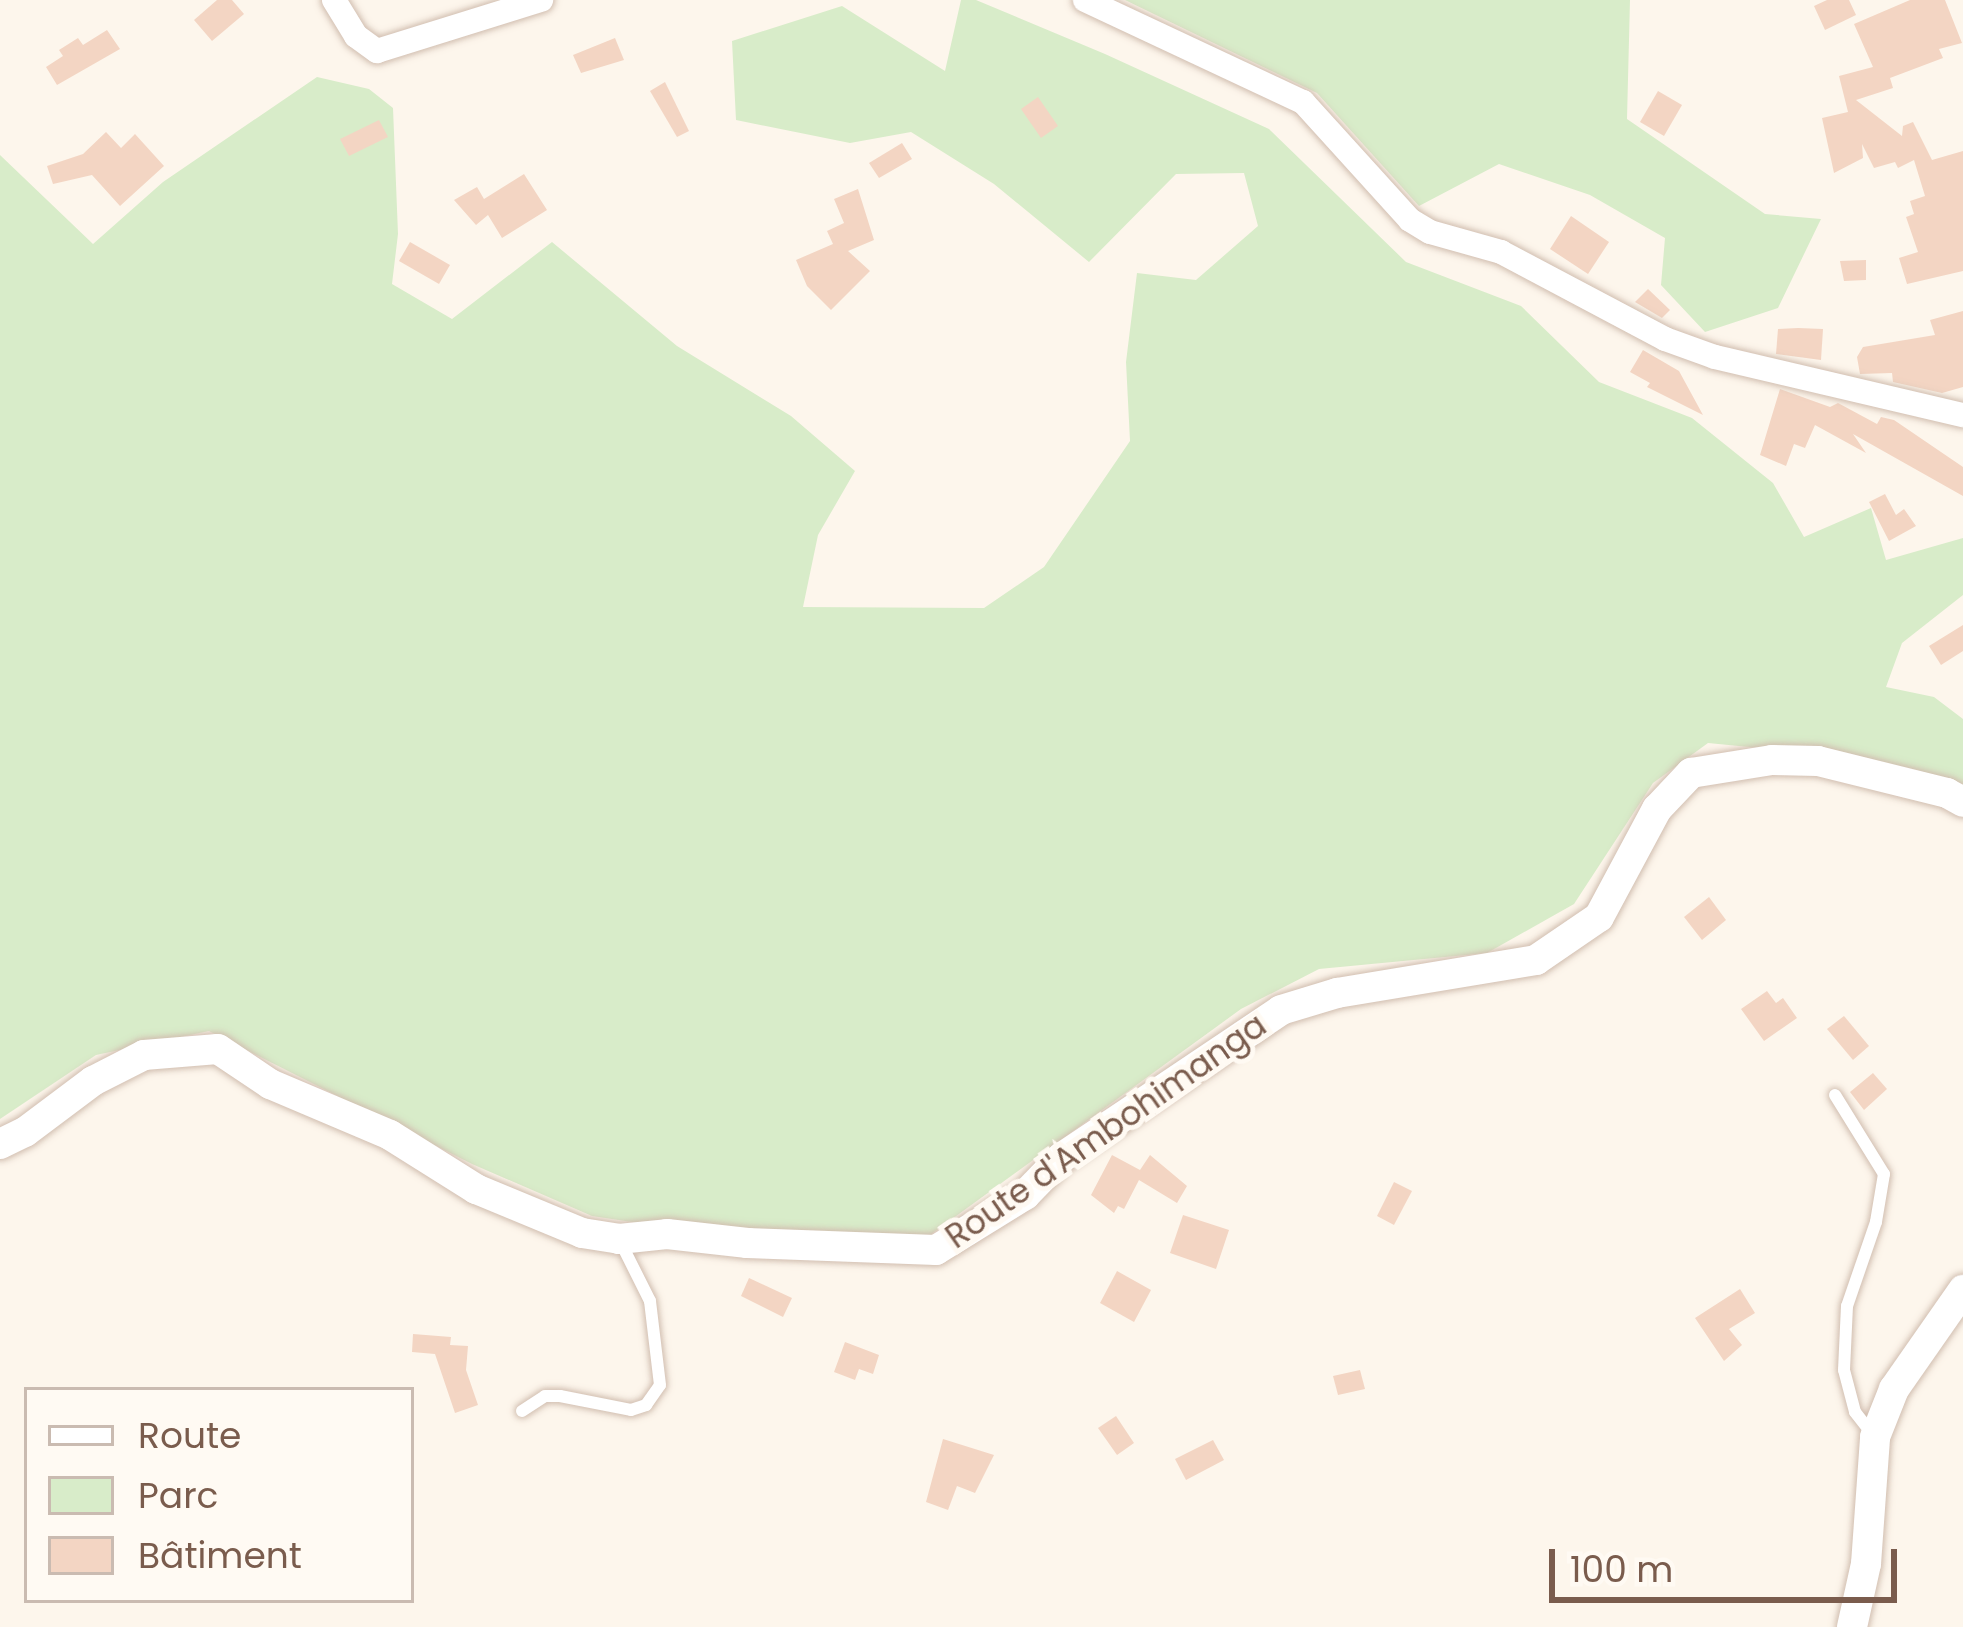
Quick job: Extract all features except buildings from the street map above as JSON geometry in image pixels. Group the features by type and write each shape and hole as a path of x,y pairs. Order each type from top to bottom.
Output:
{"street":[{"path":"334,0 356,36 377,51 542,0"},
{"path":"1085,0 1303,102 1410,220 1430,232 1501,252 1665,339 1715,357 1963,415"},
{"name":"Route d'Ambohimanga","path":"0,1144 93,1081 145,1055 218,1048 270,1084 390,1135 476,1189 582,1233 620,1240 667,1234 747,1243 936,1250 1025,1196 1061,1158 1281,1010 1337,993 1536,960 1599,917 1657,809 1691,773 1772,760 1819,761 1947,793 1963,802"},
{"path":"1852,1627 1866,1564 1875,1437 1894,1389 1963,1290"}],"lane":[{"path":"1835,1095 1884,1174 1876,1222 1847,1306 1844,1370 1855,1412 1875,1437"},
{"path":"522,1411 545,1396 560,1396 631,1411 646,1405 660,1385 650,1301 620,1240"}],"green space":[{"path":"961,0 976,0 1105,54 1269,129 1406,262 1521,306 1599,382 1692,418 1773,483 1804,537 1871,508 1886,560 1963,538 1963,595 1902,643 1886,687 1934,697 1963,719 1963,793 1811,753 1708,743 1653,783 1574,904 1487,953 1319,969 1241,1009 930,1235 771,1243 592,1216 472,1164 209,1031 96,1055 0,1119 0,155 93,244 163,182 317,77 369,89 393,108 398,234 392,284 452,319 552,242 677,346 791,416 855,471 818,535 803,607 984,608 1044,567 1130,441 1126,362 1137,273 1196,280 1258,226 1244,173 1176,174 1089,262 994,184 911,132 850,143 736,120 732,41 842,6 945,71"},
{"path":"1125,0 1630,0 1627,119 1765,214 1821,219 1778,308 1705,332 1661,285 1665,238 1590,195 1499,164 1419,206 1317,93"}]}
